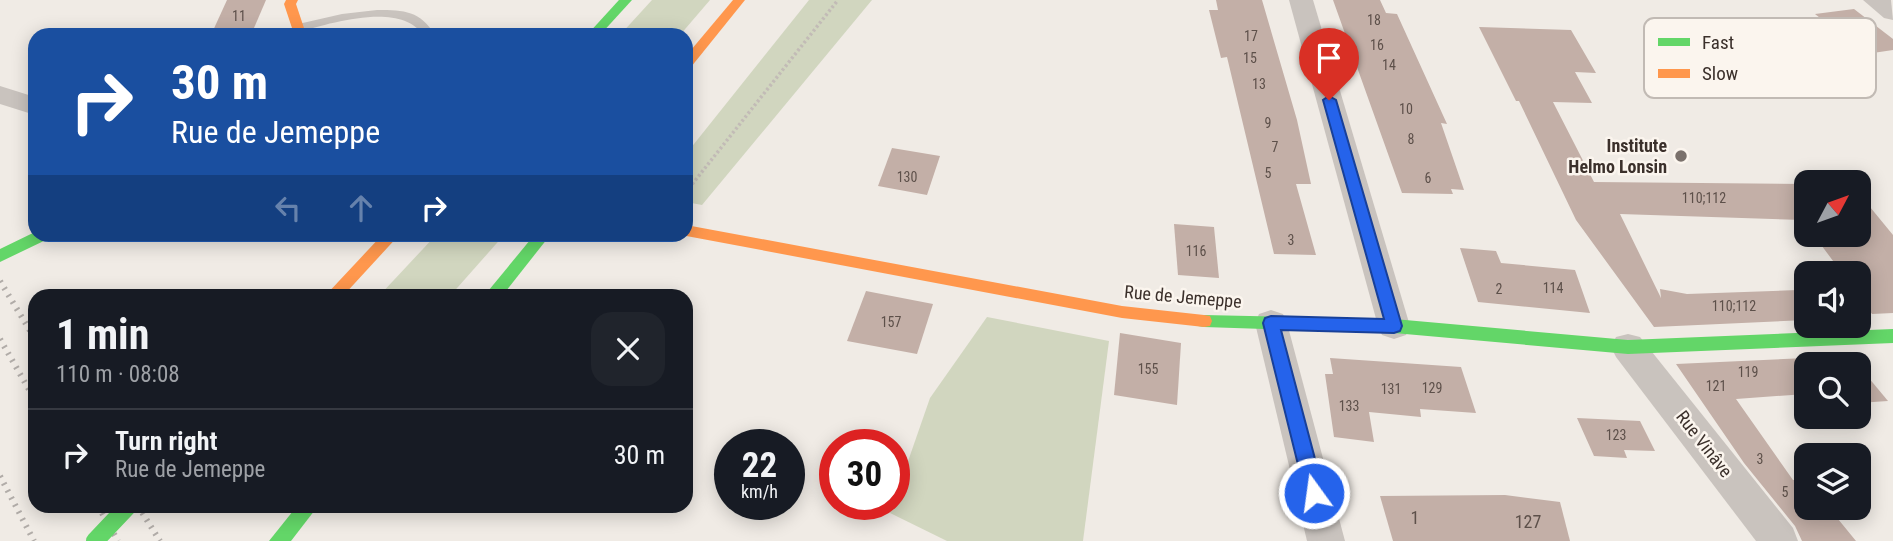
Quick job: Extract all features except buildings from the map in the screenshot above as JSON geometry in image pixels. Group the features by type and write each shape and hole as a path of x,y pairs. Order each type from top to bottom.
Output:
{"main road":[{"path":"292,0 290,4 296,28"},
{"path":"600,28 626,0"},
{"path":"693,56 739,0"},
{"name":"Rue de Jemeppe","path":"693,232 1122,312 1209,322 1394,326 1628,347 1893,336"},
{"path":"0,256 30,242"},
{"path":"339,289 385,242"},
{"path":"498,289 537,242"},
{"path":"94,541 121,513"},
{"path":"279,541 303,513"}],"street":[{"path":"1301,0 1394,326"},
{"path":"1875,0 1893,13"},
{"path":"0,95 28,104"},
{"path":"1271,323 1326,541"},
{"name":"Rue Vinâve","path":"1628,347 1779,541"}],"lane":[{"path":"306,28 337,17 398,15 420,22 424,28"}],"path":[{"path":"693,183 838,0"}],"green space":[{"path":"652,0 710,0 686,28 626,28"},
{"path":"809,0 872,0 702,205 693,203 693,145"},
{"path":"429,242 498,242 456,289 386,289"},
{"path":"987,317 1109,341 1083,541 947,541 904,520 910,520 910,456 930,398"}],"railway":[{"path":"0,281 28,327"},
{"path":"0,339 28,388"},
{"path":"0,476 34,541"},
{"path":"102,513 118,541"},
{"path":"142,513 160,541"}],"traffic: fast":[{"path":"600,28 626,0"},
{"path":"0,256 29,242"},
{"path":"498,289 537,242"},
{"path":"1204,321 1394,326 1628,347 1893,336"},
{"path":"95,541 121,513"},
{"path":"279,541 303,513"}],"traffic: slow":[{"path":"292,0 290,4 298,28"},
{"path":"693,56 739,0"},
{"path":"693,232 1122,312 1204,321"},
{"path":"340,289 385,242"}],"place":[{"name":"Institute Helmo Lonsin","path":"1681,156"}],"route":[{"path":"1314,493 1271,323 1394,326 1329,100"}]}
